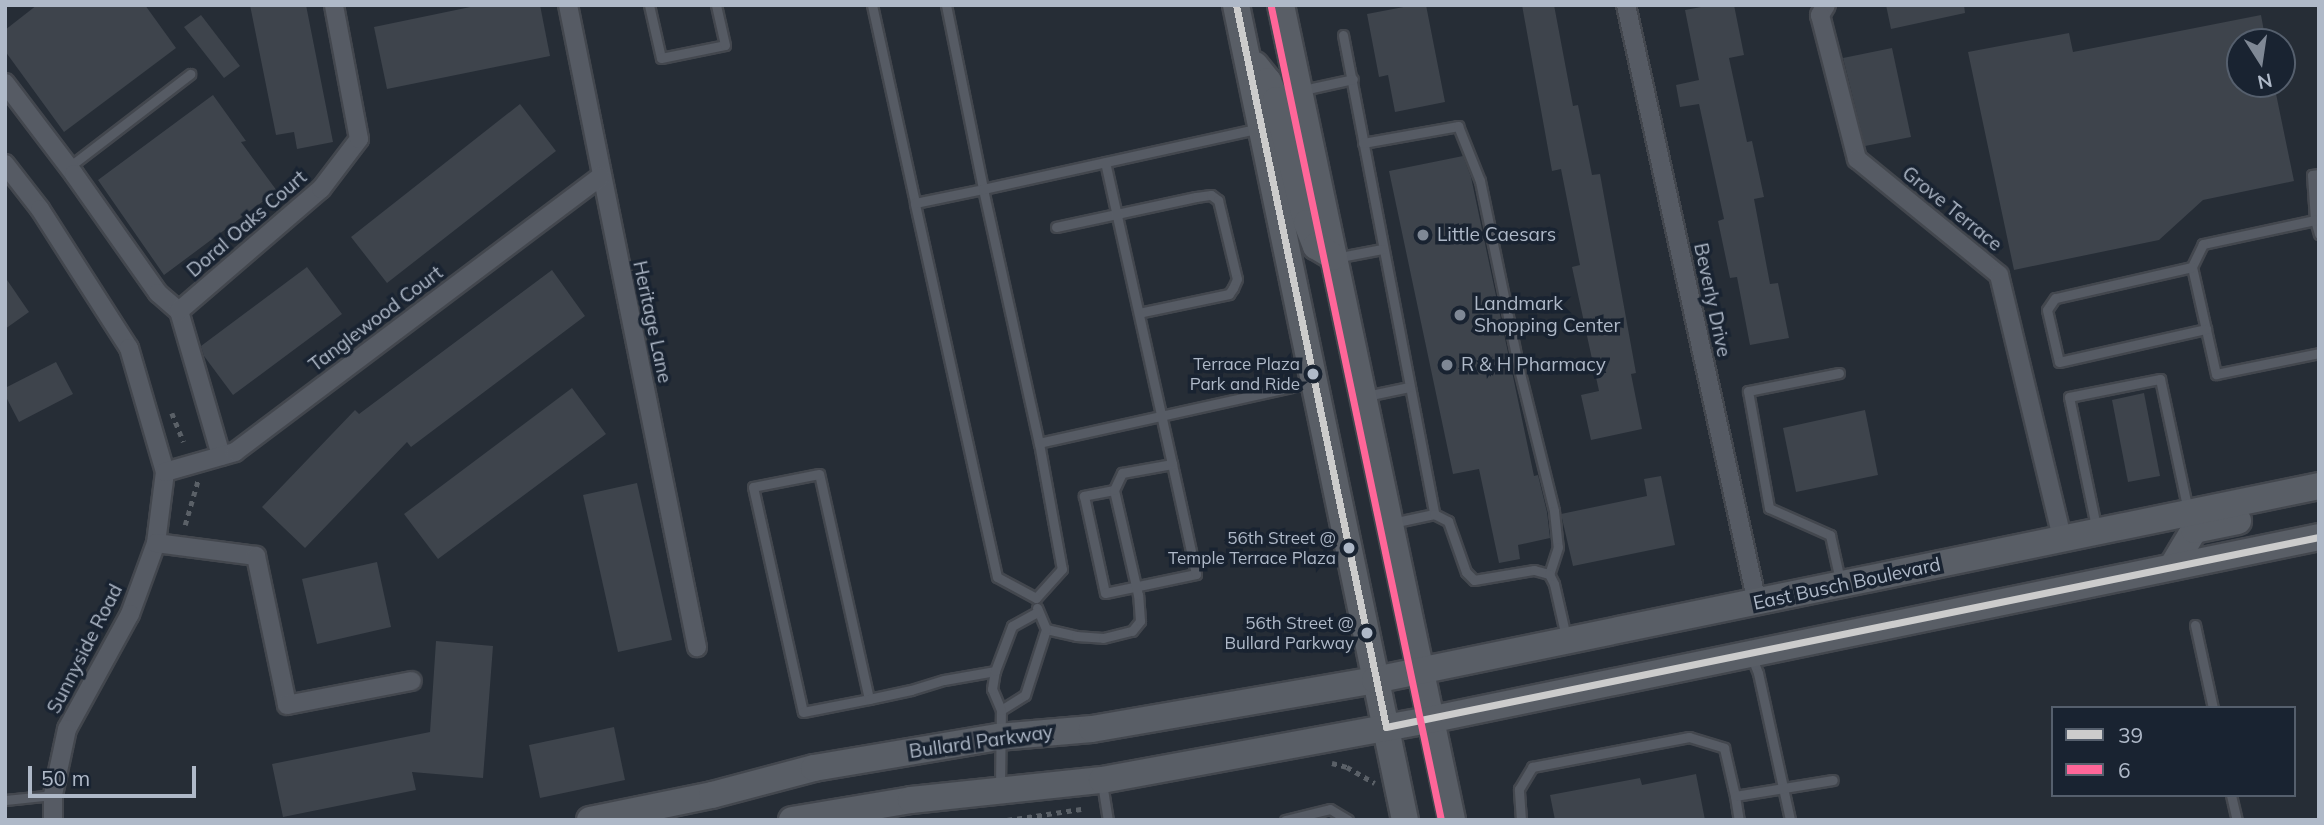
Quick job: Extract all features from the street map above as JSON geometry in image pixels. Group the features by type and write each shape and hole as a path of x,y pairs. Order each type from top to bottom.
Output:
{"main road":[{"path":"1236,5 1405,820"},
{"path":"1284,7 1299,91 1392,523 1429,720 1452,820"},
{"path":"1246,54 1268,81 1276,100 1307,223 1317,246 1335,258"},
{"name":"East Busch Boulevard","path":"1376,680 2319,486"},
{"path":"2172,566 2194,530 2319,504"},
{"path":"792,820 824,817 911,800 1102,780 1429,720 1749,652 2319,537"},
{"name":"Bullard Parkway","path":"590,820 712,795 814,768 998,737 1092,729 1376,680"}],"street":[{"name":"Doral Oaks Court","path":"179,311 321,189 359,139 334,5"},
{"name":"Heritage Lane","path":"568,5 697,647"},
{"name":"Beverly Drive","path":"1626,5 1757,603"},
{"name":"Grove Terrace","path":"1826,5 1820,15 1857,159 1999,275 2062,538"},
{"path":"5,83 69,167 158,293 179,311 220,456"},
{"name":"Sunnyside Road","path":"5,164 40,209 130,348 165,472 156,542 130,614 67,729 53,795 53,820"},
{"name":"Tanglewood Court","path":"165,472 235,452 601,176"},
{"path":"156,542 256,556 287,705 412,681"}],"lane":[{"path":"649,5 661,58 725,45 716,5"},
{"path":"872,5 997,577 1037,598"},
{"path":"946,5 1039,443 1062,569 1037,598 1037,612 1046,629 1025,695 1001,710"},
{"path":"1343,35 1434,514"},
{"path":"69,167 190,74"},
{"path":"1299,91 1353,79"},
{"path":"1363,143 1458,126 1480,181 1518,365 1554,511 1558,547 1549,574"},
{"path":"915,203 1262,128"},
{"path":"1105,162 1196,574 1104,593 1084,496 1114,490"},
{"path":"2319,174 2312,175 2315,220 2319,234"},
{"path":"1056,227 1211,195 1222,205 1237,279 1229,294 1139,313"},
{"path":"2315,220 2203,244 2192,267 2216,374 2319,353"},
{"path":"1335,258 1382,249"},
{"path":"2192,267 2055,298 2047,310 2059,362 2206,328"},
{"path":"1839,373 1748,391 1769,508 1830,535 1841,585"},
{"path":"2097,531 2069,397 2160,379 2188,513"},
{"path":"1039,443 1315,382"},
{"path":"1365,396 1409,387"},
{"path":"1046,629 1076,636 1102,638 1132,631 1140,621 1136,587 1114,490 1122,473 1172,464"},
{"path":"869,699 819,474 753,487 803,712 869,699 995,671"},
{"path":"1392,523 1434,514 1448,521 1466,572 1474,580 1534,570 1549,574 1555,584 1567,642"},
{"path":"1000,791 998,737 1001,710 992,689 995,671 1012,626 1037,612"},
{"path":"2195,625 2213,706"},
{"path":"1749,652 1758,673 1790,820"},
{"path":"1521,820 1519,789 1532,767 1689,737 1724,748 1739,820"},
{"path":"1102,780 1108,820"},
{"path":"1735,796 1833,780"},
{"path":"5,800 53,795"},
{"path":"2231,797 2237,820"},
{"path":"1289,819 1330,809 1348,820"}],"path":[{"path":"172,413 184,442"},
{"path":"185,525 198,480"},
{"path":"1328,762 1347,767 1377,785"},
{"path":"1007,820 1081,809"}],"building":[{"path":"37,5 145,5 176,48 64,132 5,51 5,30"},
{"path":"250,5 306,5 333,142 297,149 294,132 276,135"},
{"path":"480,5 540,5 550,56 387,89 374,27"},
{"path":"1426,5 1445,102 1395,112 1388,75 1379,77 1367,14"},
{"path":"1522,5 1554,5 1573,106 1578,105 1592,175 1600,174 1636,373 1631,374 1642,429 1591,440 1581,395 1599,391 1572,267 1580,265 1561,169 1552,171"},
{"path":"1712,5 1734,5 1744,55 1729,58 1747,142 1752,141 1764,197 1754,199 1770,284 1778,283 1789,338 1750,345 1737,277 1730,278 1718,221 1724,219 1699,104 1680,107 1676,85 1699,80 1685,10"},
{"path":"1886,5 1964,5 1965,13 1891,29"},
{"path":"201,15 240,66 224,78 184,27"},
{"path":"2261,15 2263,28 2226,28 2226,98 2277,98 2294,181 2203,200 2159,240 2014,270 1968,52 2069,33 2073,52"},
{"path":"1892,48 1911,137 1865,146 1843,58"},
{"path":"213,95 246,141 241,142 277,191 164,275 98,180"},
{"path":"520,104 556,151 387,283 351,237"},
{"name":"Landmark Shopping Center","path":"1463,156 1471,177 1534,476 1538,475 1547,512 1550,538 1518,545 1520,559 1499,563 1479,469 1453,474 1389,171"},
{"path":"307,267 342,314 233,395 204,356 201,346"},
{"path":"552,270 585,316 411,447 407,442 305,548 262,507 355,410 359,414"},
{"path":"5,277 29,312 5,329"},
{"path":"56,362 73,394 19,422 5,395 5,388"},
{"path":"572,388 606,434 438,559 404,514"},
{"path":"2144,393 2160,476 2128,482 2112,400"},
{"path":"1865,410 1878,475 1796,492 1783,428"},
{"path":"1661,476 1675,545 1573,566 1561,514 1647,496 1644,479"},
{"path":"637,483 672,640 618,652 583,495"},
{"path":"377,562 391,627 317,644 302,579"},
{"path":"436,641 493,646 483,778 412,772 416,790 283,817 272,764 430,732"},
{"path":"614,727 625,780 540,798 529,745"},
{"path":"1696,774 1705,820 1555,820 1550,795 1640,778 1642,785"}],"transit line":[{"name":"39","path":"1236,5 1386,727 2319,537"},
{"name":"6","path":"1271,7 1441,820"}],"place":[{"name":"Little Caesars","path":"1423,235"},
{"name":"Landmark Shopping Center","path":"1460,315"},
{"name":"R & H Pharmacy","path":"1447,365"},
{"name":"Terrace Plaza Park and Ride","path":"1313,374"},
{"name":"56th Street @ Temple Terrace Plaza","path":"1349,548"},
{"name":"56th Street @ Bullard Parkway","path":"1367,633"}]}
